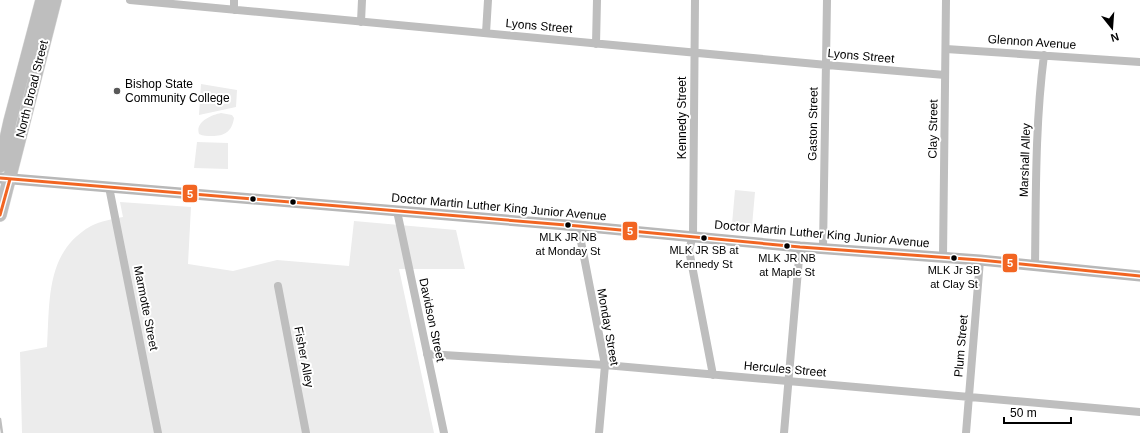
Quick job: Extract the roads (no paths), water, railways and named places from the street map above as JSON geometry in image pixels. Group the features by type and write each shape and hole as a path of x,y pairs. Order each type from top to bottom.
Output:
{"main road":[{"name":"North Broad Street","path":"0,166 42,0"},
{"name":"North Broad Street","path":"0,215 5,179 55,0"},
{"name":"Doctor Martin Luther King Junior Avenue","path":"5,179 578,226 800,247 980,260 1140,276"}],"street":[{"name":"Lyons Street","path":"130,0 945,75"},
{"path":"234,0 234,10"},
{"path":"361,22 362,0"},
{"path":"486,33 488,0"},
{"path":"596,44 597,0"},
{"name":"Kennedy Street","path":"695,0 693,236 689,250 713,375"},
{"name":"Gaston Street","path":"823,248 827,0"},
{"name":"Clay Street","path":"943,258 946,0"},
{"name":"Glennon Avenue","path":"946,49 1140,62"},
{"name":"Marshall Alley","path":"1035,266 1036,154 1044,55"},
{"name":"Marmotte Street","path":"109,187 158,433"},
{"name":"Davidson Street","path":"397,211 444,433"},
{"name":"Monday Street","path":"578,226 605,365 599,433"},
{"path":"784,433 800,247"},
{"name":"Plum Street","path":"966,433 980,260"},
{"name":"Fisher Alley","path":"278,286 306,433"},
{"name":"Hercules Street","path":"427,354 605,365 1140,412"}],"waterway":[{"path":"0,419 2,433"}],"place":[{"name":"Bishop State Community College","path":"117,91"},
{"name":"MLK JR NB at Monday St","path":"568,225"},
{"name":"MLK JR SB at Kennedy St","path":"704,238"},
{"name":"MLK JR NB at Maple St","path":"787,246"},
{"name":"MLK Jr SB at Clay St","path":"954,258"}]}
